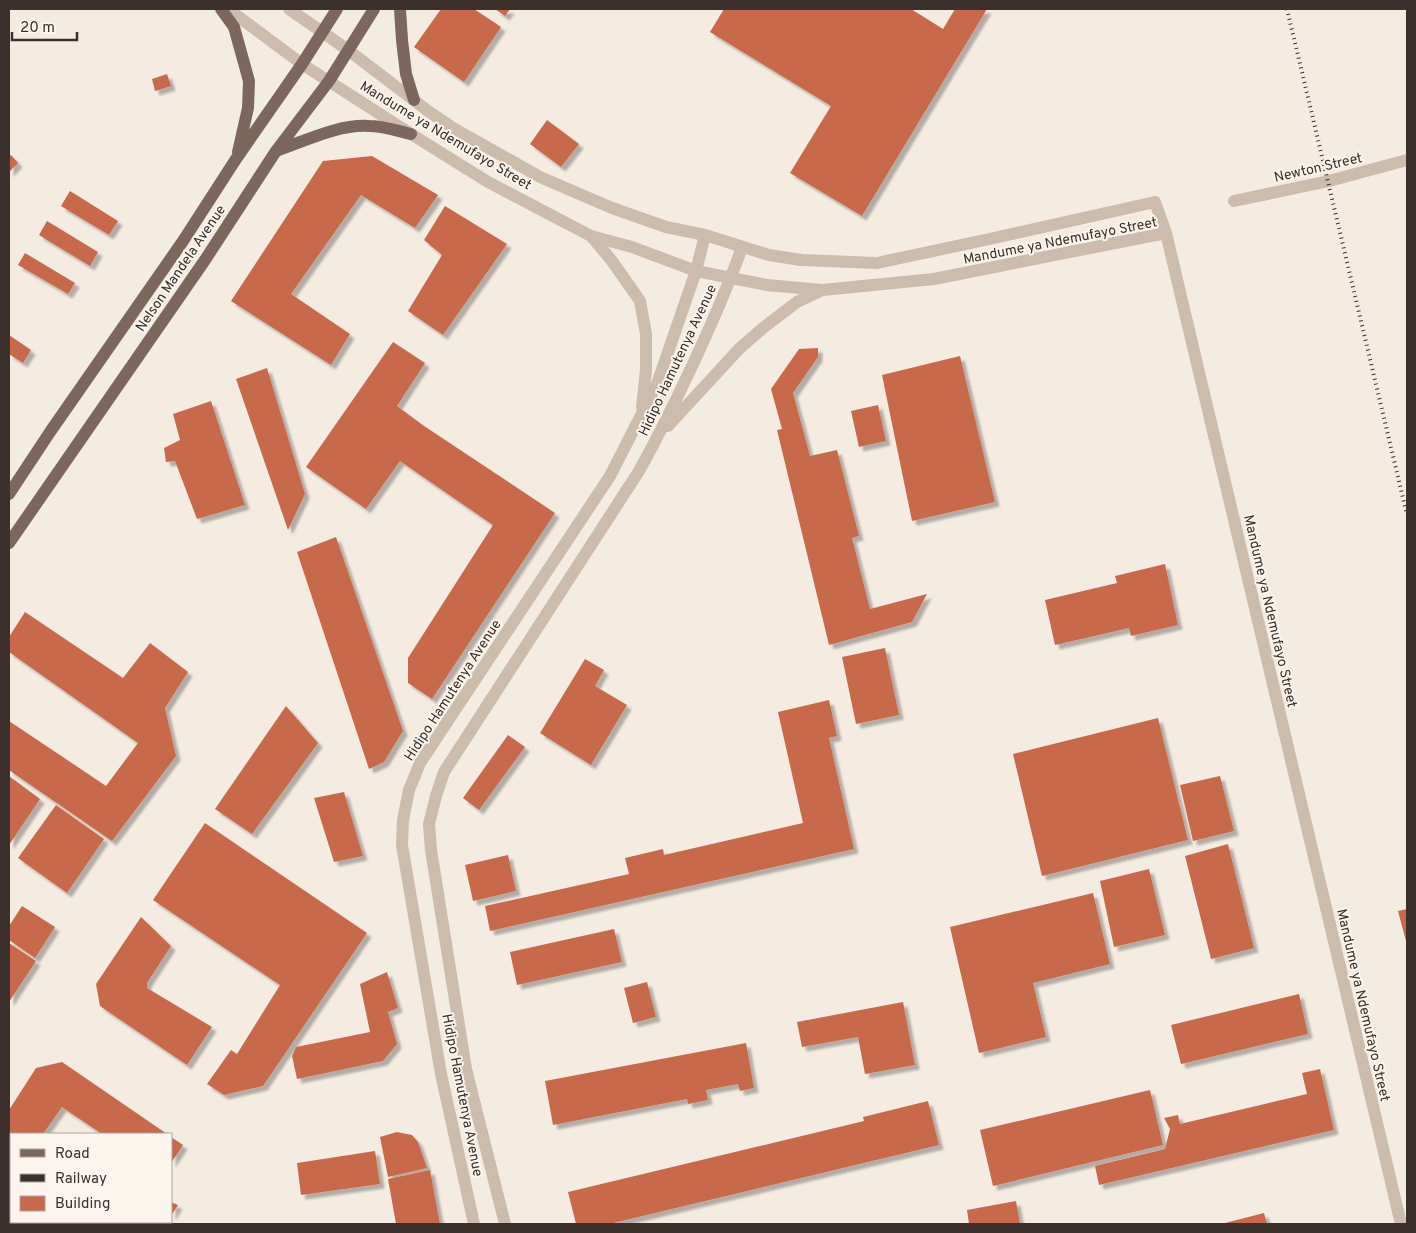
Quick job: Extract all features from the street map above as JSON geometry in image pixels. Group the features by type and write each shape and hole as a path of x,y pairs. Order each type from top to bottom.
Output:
{"main road":[{"path":"222,9 234,28 249,81 248,108 236,159"},
{"name":"Nelson Mandela Avenue","path":"9,494 183,241 337,9"},
{"name":"Nelson Mandela Avenue","path":"9,543 205,260 276,151 329,81 374,9"},
{"path":"400,9 406,74 414,100"},
{"path":"276,151 352,126 371,126 411,134"}],"street":[{"name":"Mandume ya Ndemufayo Street","path":"228,9 302,64 488,182 591,236 632,248 696,271 784,287 822,290 934,280 1166,233"},
{"name":"Mandume ya Ndemufayo Street","path":"289,9 454,128 540,177 612,208 666,227 705,235 769,255 801,260 877,263 1155,202 1166,233 1401,1224"},
{"name":"Newton Street","path":"1234,201 1329,182 1407,160"},
{"name":"Hidipo Hamutenya Avenue","path":"474,1224 441,1074 402,845 402,820 407,798 420,763 610,476 642,416 657,384 696,271 705,235"},
{"path":"591,236 612,261 640,301 646,334 646,370 642,416"},
{"name":"Hidipo Hamutenya Avenue","path":"505,1224 466,1070 431,850 429,824 444,772 639,471 660,435 732,278 742,247"},
{"path":"660,435 740,349 776,316 797,302 822,290"}],"building":[{"path":"441,9 474,9 501,27 464,82 414,47"},
{"path":"495,9 510,9 505,16"},
{"path":"724,9 911,9 943,29 955,9 987,9 862,216 790,173 831,106 710,32"},
{"path":"167,74 171,86 155,91 152,79"},
{"path":"547,120 579,144 561,167 530,144"},
{"path":"11,155 18,163 9,172 9,157"},
{"path":"372,156 438,195 415,228 361,195 291,294 350,334 331,365 231,301 323,161"},
{"path":"70,191 118,221 109,235 61,206"},
{"path":"445,206 507,244 443,335 408,311 442,255 424,240"},
{"path":"47,221 98,252 90,266 39,235"},
{"path":"25,253 75,283 68,294 18,265"},
{"path":"9,335 31,350 23,363 9,354"},
{"path":"393,342 425,363 397,406 555,513 432,699 408,683 408,658 493,525 400,461 366,509 306,467"},
{"path":"818,348 818,357 793,393 810,456 837,450 859,536 852,538 870,609 927,594 912,622 829,645 777,430 782,429 771,389 799,349"},
{"path":"960,356 995,502 912,521 882,375"},
{"path":"267,368 305,494 288,530 236,379"},
{"path":"211,401 245,505 197,519 175,461 166,462 164,448 180,440 173,414"},
{"path":"878,405 886,441 859,447 851,411"},
{"path":"336,537 403,731 384,762 369,769 297,552"},
{"path":"1165,564 1178,625 1131,636 1129,628 1055,645 1045,600 1117,583 1115,576"},
{"path":"25,612 123,678 150,643 188,672 165,708 176,756 112,841 9,770 9,721 106,786 138,743 9,652 9,637"},
{"path":"885,648 899,715 856,724 842,657"},
{"path":"585,659 604,670 595,686 627,705 591,765 540,733"},
{"path":"829,700 837,736 829,738 854,849 490,931 485,906 629,874 625,858 663,849 664,855 803,823 778,712"},
{"path":"286,706 318,743 252,834 215,809"},
{"path":"1158,718 1188,840 1042,876 1013,754"},
{"path":"508,735 525,747 479,810 463,798"},
{"path":"9,776 40,799 9,845"},
{"path":"1220,776 1234,831 1193,841 1180,785"},
{"path":"344,792 363,856 334,862 314,798"},
{"path":"56,805 104,839 67,893 18,858"},
{"path":"205,823 367,933 263,1086 224,1095 207,1084 231,1050 237,1054 280,985 153,900"},
{"path":"1228,844 1254,948 1211,959 1185,856"},
{"path":"508,855 516,891 473,901 465,865"},
{"path":"1149,869 1165,935 1114,947 1100,881"},
{"path":"1093,893 1110,964 1033,983 1046,1037 979,1053 950,927"},
{"path":"22,906 55,927 35,958 9,940 9,926"},
{"path":"1407,909 1407,945 1398,911"},
{"path":"141,917 171,946 147,983 147,988 212,1027 187,1065 100,1006 96,984"},
{"path":"614,929 622,962 517,985 510,952"},
{"path":"9,943 36,961 9,1002"},
{"path":"387,972 398,1008 388,1012 397,1044 383,1061 297,1079 292,1056 296,1047 370,1032 360,984"},
{"path":"647,982 656,1017 633,1023 624,988"},
{"path":"1299,994 1308,1034 1181,1064 1171,1025"},
{"path":"903,1002 915,1065 865,1074 858,1037 802,1047 797,1022"},
{"path":"746,1043 754,1088 740,1091 738,1084 706,1090 708,1100 688,1104 687,1099 553,1125 545,1081"},
{"path":"62,1062 166,1133 101,1133 62,1107 44,1133 10,1133 9,1183 9,1110 36,1068"},
{"path":"1320,1069 1334,1130 1099,1185 1095,1166 1165,1149 1170,1129 1164,1118 1178,1115 1180,1124 1307,1094 1302,1073"},
{"path":"1150,1090 1163,1145 993,1186 980,1130"},
{"path":"928,1101 939,1145 609,1224 576,1224 568,1192 864,1121 863,1117"},
{"path":"397,1132 412,1135 418,1142 427,1168 388,1177 380,1137"},
{"path":"172,1138 183,1145 172,1162"},
{"path":"375,1151 380,1184 301,1195 297,1163"},
{"path":"430,1170 440,1224 396,1224 388,1179"},
{"path":"1016,1201 1020,1224 969,1224 967,1210"},
{"path":"172,1202 178,1205 172,1214"},
{"path":"1264,1213 1267,1224 1221,1224"},
{"path":"120,1223 166,1223 166,1224"}],"railway":[{"path":"1287,9 1407,515"}]}
